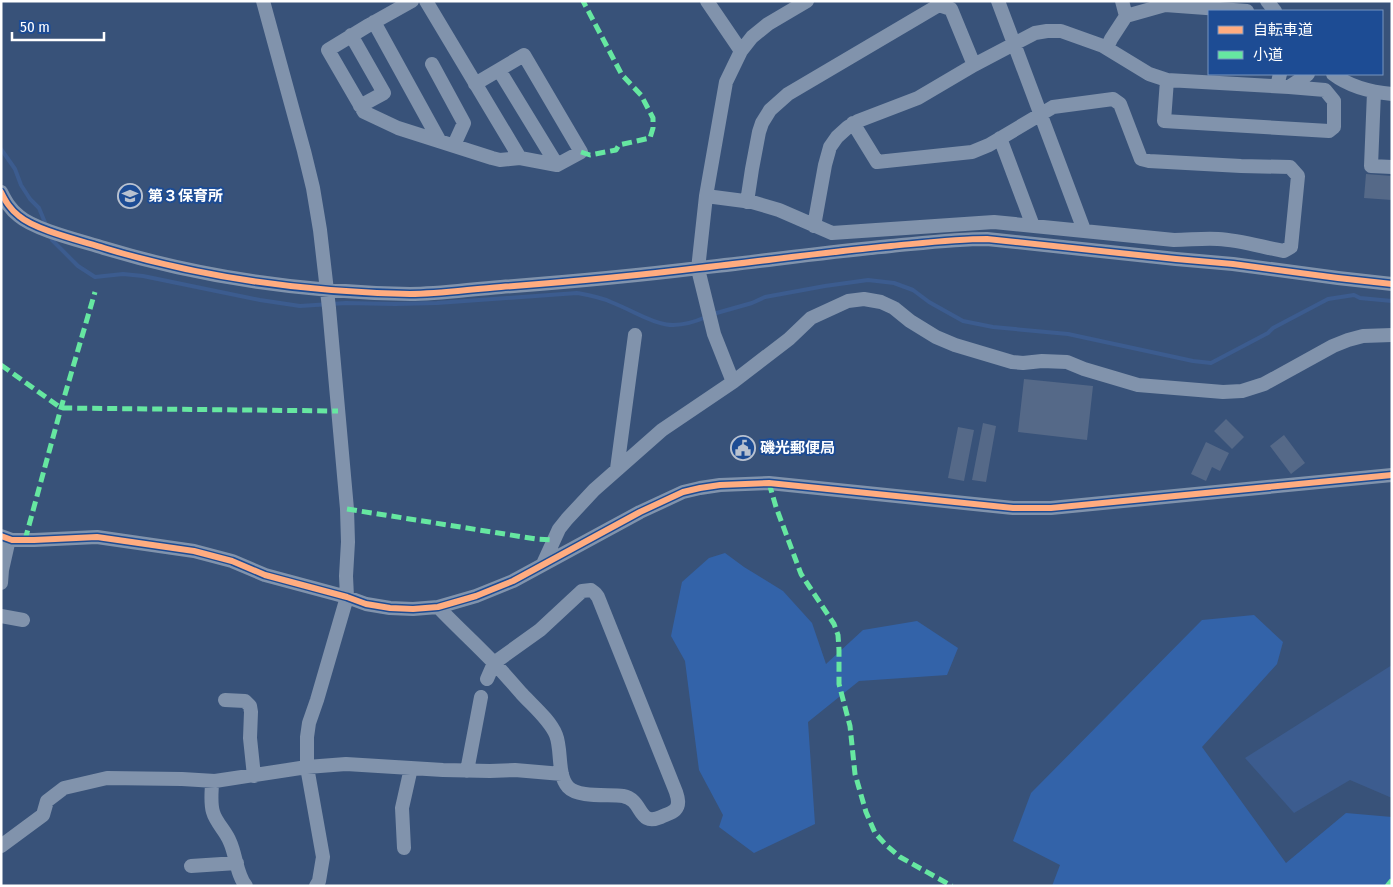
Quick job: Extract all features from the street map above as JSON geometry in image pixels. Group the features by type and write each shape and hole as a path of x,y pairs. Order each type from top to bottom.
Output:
{"street":[{"path":"263,1 313,188 320,230 347,509 347,597 306,737 307,768 322,857 319,881 316,886"},
{"path":"412,1 328,50 364,112 398,128 500,160 520,158 557,165 582,152 524,55 475,84"},
{"path":"426,1 520,158"},
{"path":"707,1 741,51"},
{"path":"733,382 712,328 698,269 706,196 726,82 741,51 752,37 768,24 807,1"},
{"path":"998,1 1084,230"},
{"path":"1122,1 1126,16"},
{"path":"747,202 762,123 770,110 788,94 939,5 951,9 974,65"},
{"path":"1107,48 1126,16 1165,5 1233,10"},
{"path":"374,22 439,140"},
{"path":"814,226 830,147 848,126 918,98 974,65 1035,33 1061,31 1107,48 1148,74 1167,80 1282,82 1325,90 1334,101 1334,127 1329,131 1164,121 1167,80"},
{"path":"351,35 384,93 360,106"},
{"path":"432,64 464,123 454,145"},
{"path":"499,70 557,165"},
{"path":"1282,82 1303,78 1307,75"},
{"path":"1335,75 1357,88 1392,94"},
{"path":"1374,92 1372,166 1392,167"},
{"path":"706,196 747,202 779,210 832,233 994,222 1174,240 1214,238 1284,251 1291,247 1298,176 1290,167 1176,163 1140,159 1120,104 1113,99 1053,107 989,145 972,152 878,162 853,124"},
{"path":"1000,138 1033,226"},
{"path":"1,192 7,205 20,218 35,226 117,252 166,264 268,284 328,299 520,286 698,269 831,252 964,239 987,239 1233,264 1392,284"},
{"path":"543,564 559,529 594,490 662,430 733,382 789,339 811,318 848,301 864,299 882,302 936,337 955,345 1012,362 1022,363 1042,360 1067,362 1138,385 1223,392 1242,391 1264,384 1333,346 1348,340 1363,336 1392,335"},
{"path":"617,469 635,335"},
{"path":"1,583 5,537 34,540 97,538 194,552 232,561 265,575 366,604 413,609 438,607 476,596 512,581 640,512 683,492 720,485 770,483 1013,508 1051,508 1392,475"},
{"path":"438,607 494,662 545,719 556,735 563,780 567,786 572,790 588,794 630,798 635,802 644,817 649,820 654,820 674,811 678,805 676,792 598,597 591,590 582,591 540,630 494,662 487,679"},
{"path":"1,616 23,620"},
{"path":"467,771 481,697"},
{"path":"225,700 245,701 250,706 250,738 254,776"},
{"path":"1,846 43,815 47,801 64,788 107,778 212,781 346,764 467,771 515,770 562,774"},
{"path":"404,848 402,808 411,768"},
{"path":"212,781 212,810 215,819 229,838 240,877 246,886"},
{"path":"191,866 237,862"}],"shaded area":[{"path":"725,553 783,591 812,623 826,664 863,630 917,621 958,648 947,675 859,681 808,722 815,824 754,853 719,827 723,815 699,770 685,661 671,636 682,582 709,558"},
{"path":"1254,615 1283,642 1277,664 1202,747 1286,863 1346,813 1392,817 1392,886 1052,886 1060,865 1013,841 1031,793 1202,620"},
{"path":"1392,665 1392,798 1350,780 1294,813 1245,758"}],"building":[{"path":"1366,174 1392,176 1392,200 1364,198"},
{"path":"1024,379 1093,386 1087,440 1018,432"},
{"path":"1226,419 1244,437 1232,449 1214,431"},
{"path":"983,423 996,426 986,482 972,480"},
{"path":"958,427 974,430 964,481 948,478"},
{"path":"1284,435 1305,463 1291,474 1270,446"},
{"path":"1206,442 1229,453 1220,471 1212,467 1206,481 1191,474"}],"waterway":[{"path":"1,149 15,169 21,185 30,199 39,208 46,225"},
{"path":"51,237 78,266 95,277 123,274 143,276 260,300 300,306 346,303 437,303 577,293 603,299 667,325 678,325 706,317"},
{"path":"713,314 752,303 765,297 868,280 894,283 913,290 929,302 963,321 993,327 1068,334 1193,361 1211,363 1328,299 1354,295 1360,298 1392,301"}],"marked path":[{"path":"581,152 590,155 616,150 619,145 650,138 653,128 653,118 641,95 622,75 583,1"},
{"path":"25,540 95,292"},
{"path":"1,365 61,408 338,411"},
{"path":"769,483 801,574 834,624 838,635 839,684 850,726 855,774 866,812 875,833 900,857 952,886"},
{"path":"347,509 536,539 554,540"},
{"path":"1387,886 1392,880"}],"cycle path":[{"path":"1,192 16,213 36,226 141,259 256,282 371,293 410,294 551,283 951,240 987,239 1233,264 1392,284"},
{"path":"1,536 12,540 97,537 194,551 232,561 265,575 366,604 413,609 438,607 476,596 513,581 640,512 683,492 720,485 769,483 1013,508 1051,508 1392,475"}],"place":[{"name":"第３保育所","path":"130,196"},
{"name":"磯光郵便局","path":"743,448"}]}
